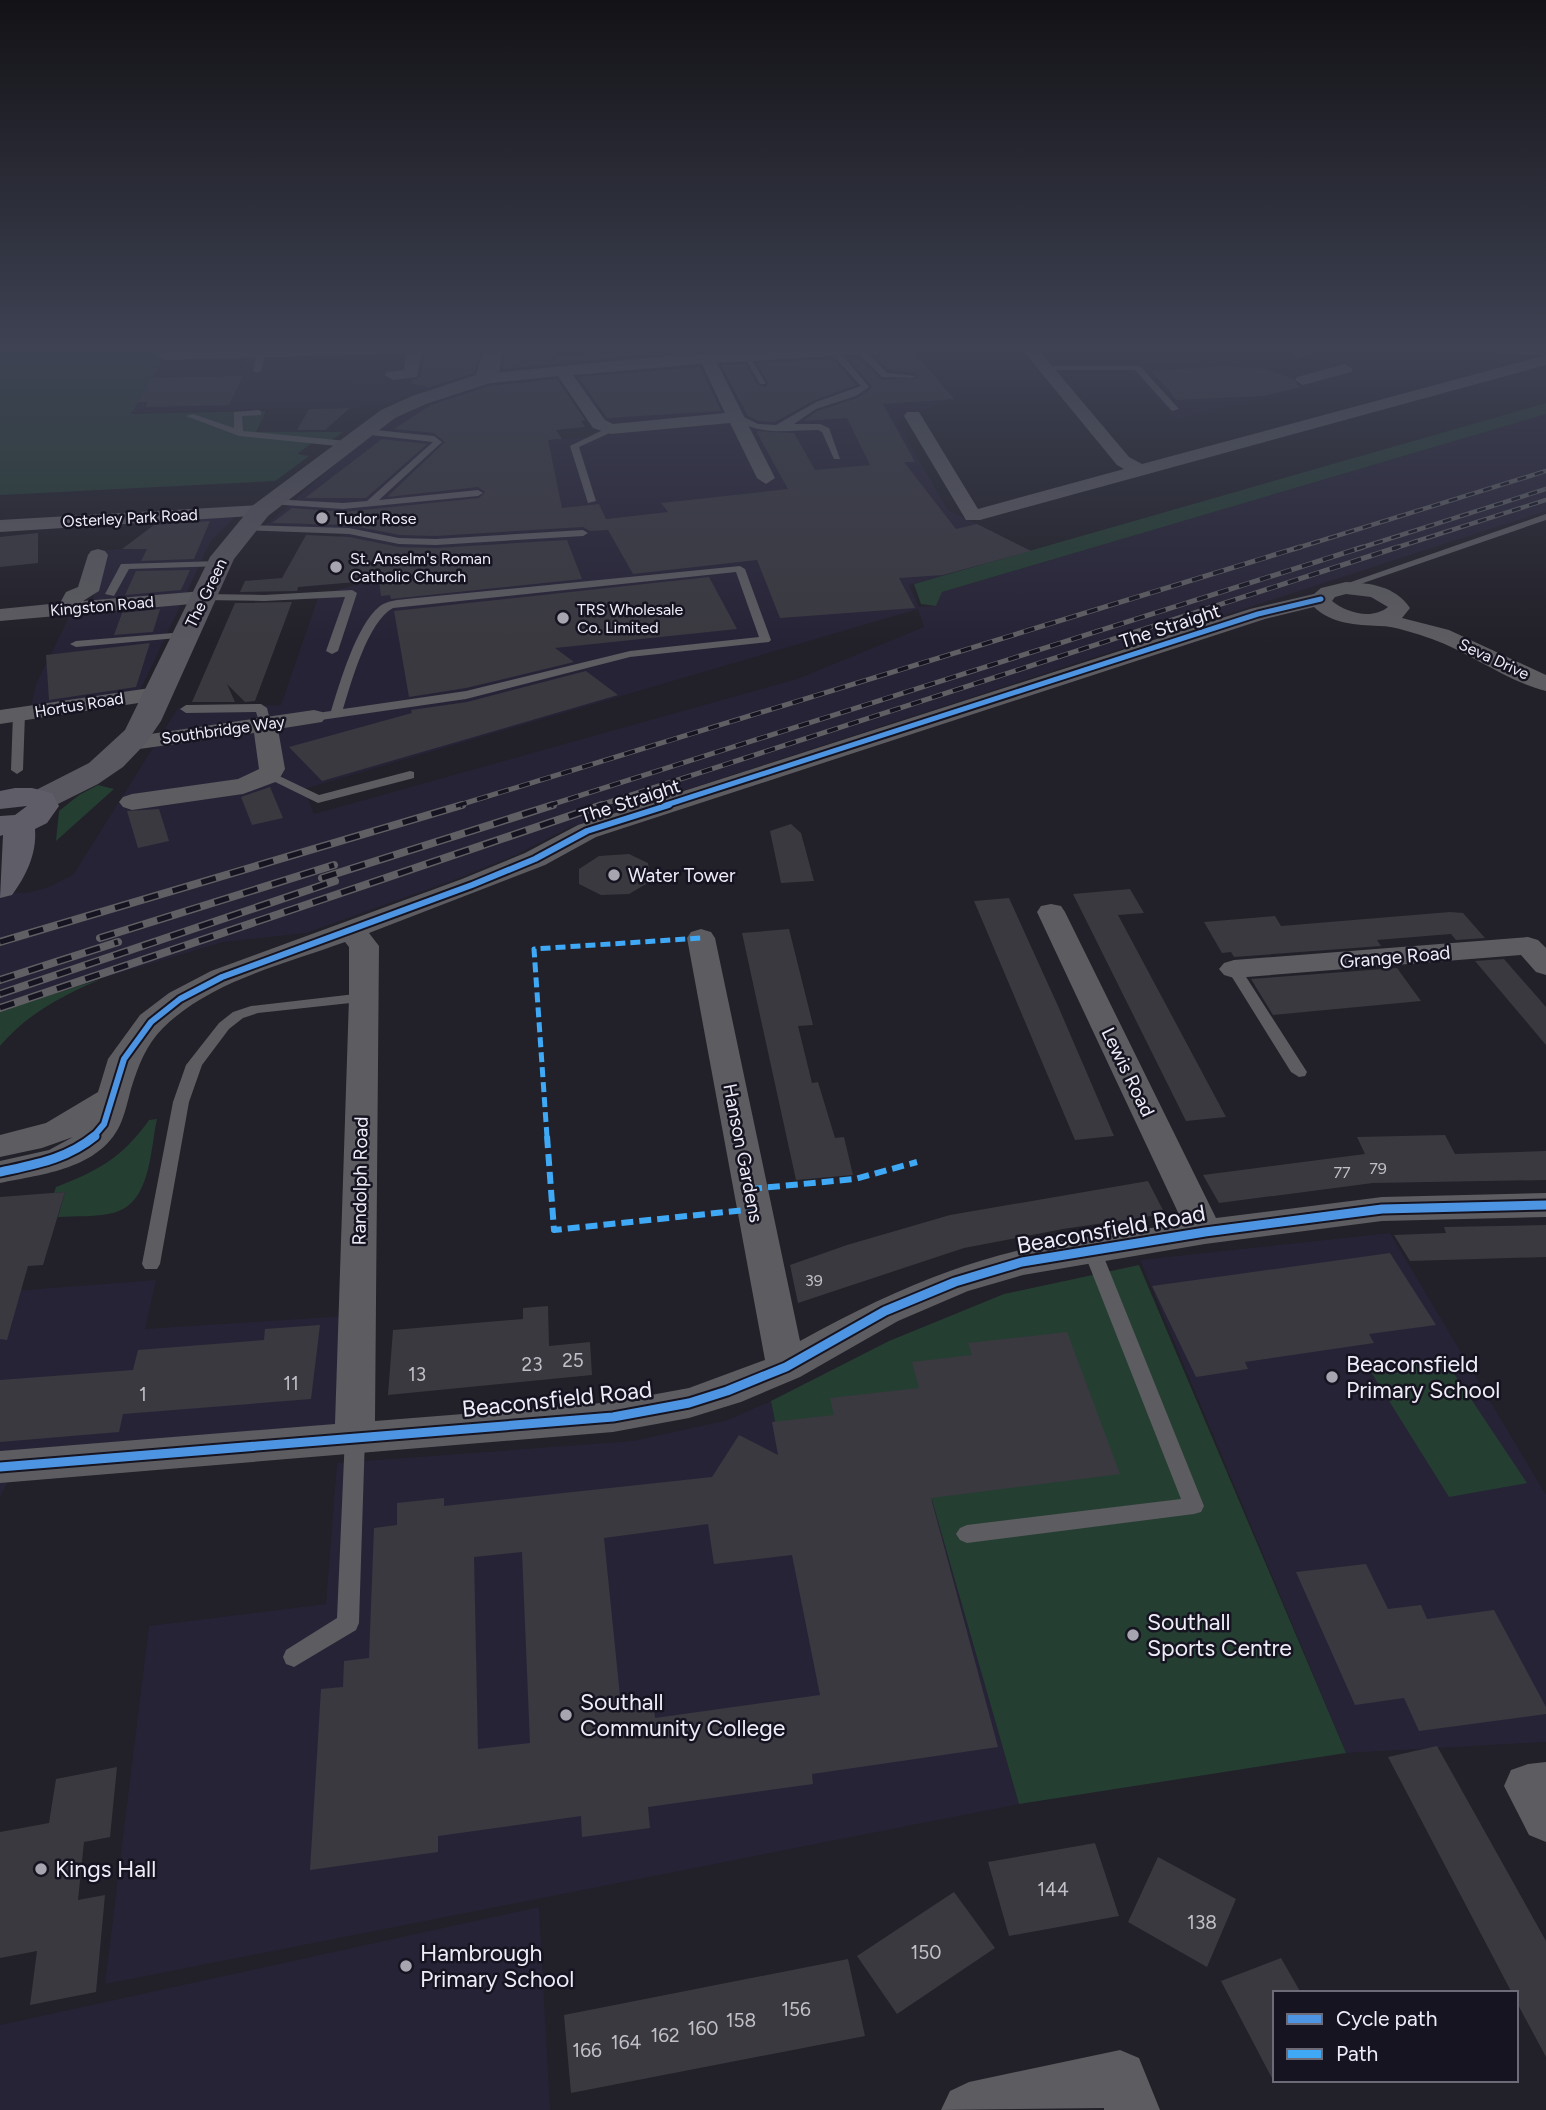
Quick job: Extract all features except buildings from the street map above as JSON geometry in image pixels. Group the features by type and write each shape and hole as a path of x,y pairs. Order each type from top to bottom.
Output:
{"main road":[{"path":"6,817 40,813 43,806 40,800"},
{"path":"0,888 18,852 21,837 6,817"}],"street":[{"name":"The Green","path":"40,800 106,767 132,743 146,721 219,564 259,514 345,446"},
{"path":"749,446 766,478"},
{"path":"932,446 974,516 1234,446"},
{"path":"1111,446 1123,461 1141,471"},
{"name":"Osterley Park Road","path":"0,526 259,514"},
{"path":"68,610 74,597 89,591 99,555"},
{"path":"1330,600 1368,590 1389,608"},
{"name":"Kingston Road","path":"0,615 203,597"},
{"path":"1330,600 1355,619 1389,608"},
{"name":"The Straight","path":"0,1172 40,1164 76,1151 95,1136 104,1124 124,1059 139,1035 151,1021 180,999 222,976 517,866 587,831 1258,614 1330,600"},
{"name":"Seva Drive","path":"1389,608 1546,684"},
{"name":"Hortus Road","path":"10,715 158,694"},
{"name":"Southbridge Way","path":"132,743 325,716"},
{"path":"132,802 243,786 269,776 272,769 265,724"},
{"name":"Lewis Road","path":"1051,912 1205,1231"},
{"name":"Randolph Road","path":"351,930 364,946 355,1436"},
{"name":"Hanson Gardens","path":"701,938 786,1367"},
{"name":"Grange Road","path":"1234,970 1528,946 1546,966"},
{"path":"0,1146 25,1143 69,1127 85,1119 113,1096"},
{"name":"Beaconsfield Road","path":"0,1466 613,1417 689,1404 786,1367 885,1311 955,1282 1022,1262 1205,1231 1382,1209 1546,1205"},
{"path":"1546,1784 1528,1786 1546,1819"},
{"path":"969,2110 1120,2077 1132,2110"}],"lane":[{"path":"371,502 433,446"},
{"path":"574,446 591,501"},
{"path":"833,446 838,457"},
{"path":"259,514 478,493"},
{"path":"259,514 399,541 436,542 583,533"},
{"name":"The Straight","path":"1330,600 1398,568 1546,517"},
{"path":"110,594 125,566 219,564"},
{"path":"1389,608 1388,588 1398,568"},
{"path":"740,569 765,640 630,654 466,695 325,716 379,612 393,604 740,569"},
{"path":"203,597 264,598 352,593 332,651"},
{"path":"76,644 185,635"},
{"path":"186,709 261,708 265,724"},
{"path":"10,715 17,770"},
{"path":"269,776 318,799 410,775"},
{"path":"1234,970 1299,1072"},
{"path":"151,1264 181,1102 194,1065 211,1041 224,1026 239,1015 256,1009 364,998"},
{"path":"967,1534 1194,1506 1092,1250"},
{"path":"294,1657 348,1623 355,1436"}],"shaded area":[{"path":"358,446 911,446 948,510 1032,551 909,585 919,607 936,606 942,592 1436,446 1546,446 1546,511 568,828 516,855 462,877 306,933 223,942 0,1011 0,892 27,893 49,887 73,875 178,708 281,705 319,595 386,574 323,544 348,533 259,531","holes":["918,609 924,627 797,679 314,814 304,789"]},
{"path":"235,517 211,541 139,693 31,706 36,684 72,611 91,606 106,550 130,549 159,521"},
{"name":"Beaconsfield Primary School","path":"1390,1233 1546,1495 1546,1742 1346,1753 1140,1260"},
{"path":"156,1280 145,1329 346,1316 342,1428 20,1457 0,1497 0,1292"},
{"name":"Southall Community College","path":"771,1401 794,1517 932,1500 1019,1804 105,1984 149,1626 326,1604 337,1463 633,1441 728,1420"},
{"name":"Hambrough Primary School","path":"539,1907 550,2110 0,2110 0,2025"}],"green space":[{"path":"0,446 307,446 297,454 309,456 275,481 0,495"},
{"path":"1394,446 1436,446 942,592 936,606 921,604 914,584"},
{"path":"98,785 114,789 56,841 59,811 79,795"},
{"path":"101,979 46,1006 22,1024 0,1046 0,1011"},
{"path":"157,1119 147,1175 135,1199 126,1208 93,1216 58,1217 65,1192 54,1193 56,1187 97,1169 129,1144 149,1120"},
{"name":"Southall Sports Centre","path":"1139,1265 1346,1753 1019,1804 932,1500 794,1517 771,1401 889,1341 1004,1294"},
{"path":"1445,1360 1527,1483 1449,1497 1371,1372"}],"railway":[{"path":"1294,549 1546,471"},
{"path":"1357,549 1546,489"},
{"path":"1392,549 1546,500"},
{"path":"456,806 1300,547"},
{"path":"547,806 1363,547"},
{"path":"597,806 1398,547"},
{"path":"0,942 462,805"},
{"path":"322,878 553,805"},
{"path":"0,1008 602,805"},
{"path":"100,938 334,865"},
{"path":"0,994 335,881"},
{"path":"0,980 118,942"}],"marked path":[{"path":"701,938 534,949 554,1230 754,1209"},
{"path":"750,1189 855,1179 917,1162"}],"cycle path":[{"path":"0,1172 58,1159 76,1151 95,1136 104,1124 124,1059 151,1022 180,999 222,977 472,885 535,859 587,831 1258,614 1321,599"},
{"path":"0,1467 613,1417 689,1403 727,1391 786,1367 885,1311 955,1282 1022,1262 1205,1232 1382,1209 1546,1205"}],"place":[{"name":"Tudor Rose","path":"322,518"},
{"name":"St. Anselm's Roman Catholic Church","path":"336,567"},
{"name":"TRS Wholesale Co. Limited","path":"563,618"},
{"name":"Water Tower","path":"614,875"},
{"name":"Beaconsfield Primary School","path":"1332,1377"},
{"name":"Southall Sports Centre","path":"1133,1635"},
{"name":"Southall Community College","path":"566,1715"},
{"name":"Kings Hall","path":"41,1869"},
{"name":"Hambrough Primary School","path":"406,1966"}]}
